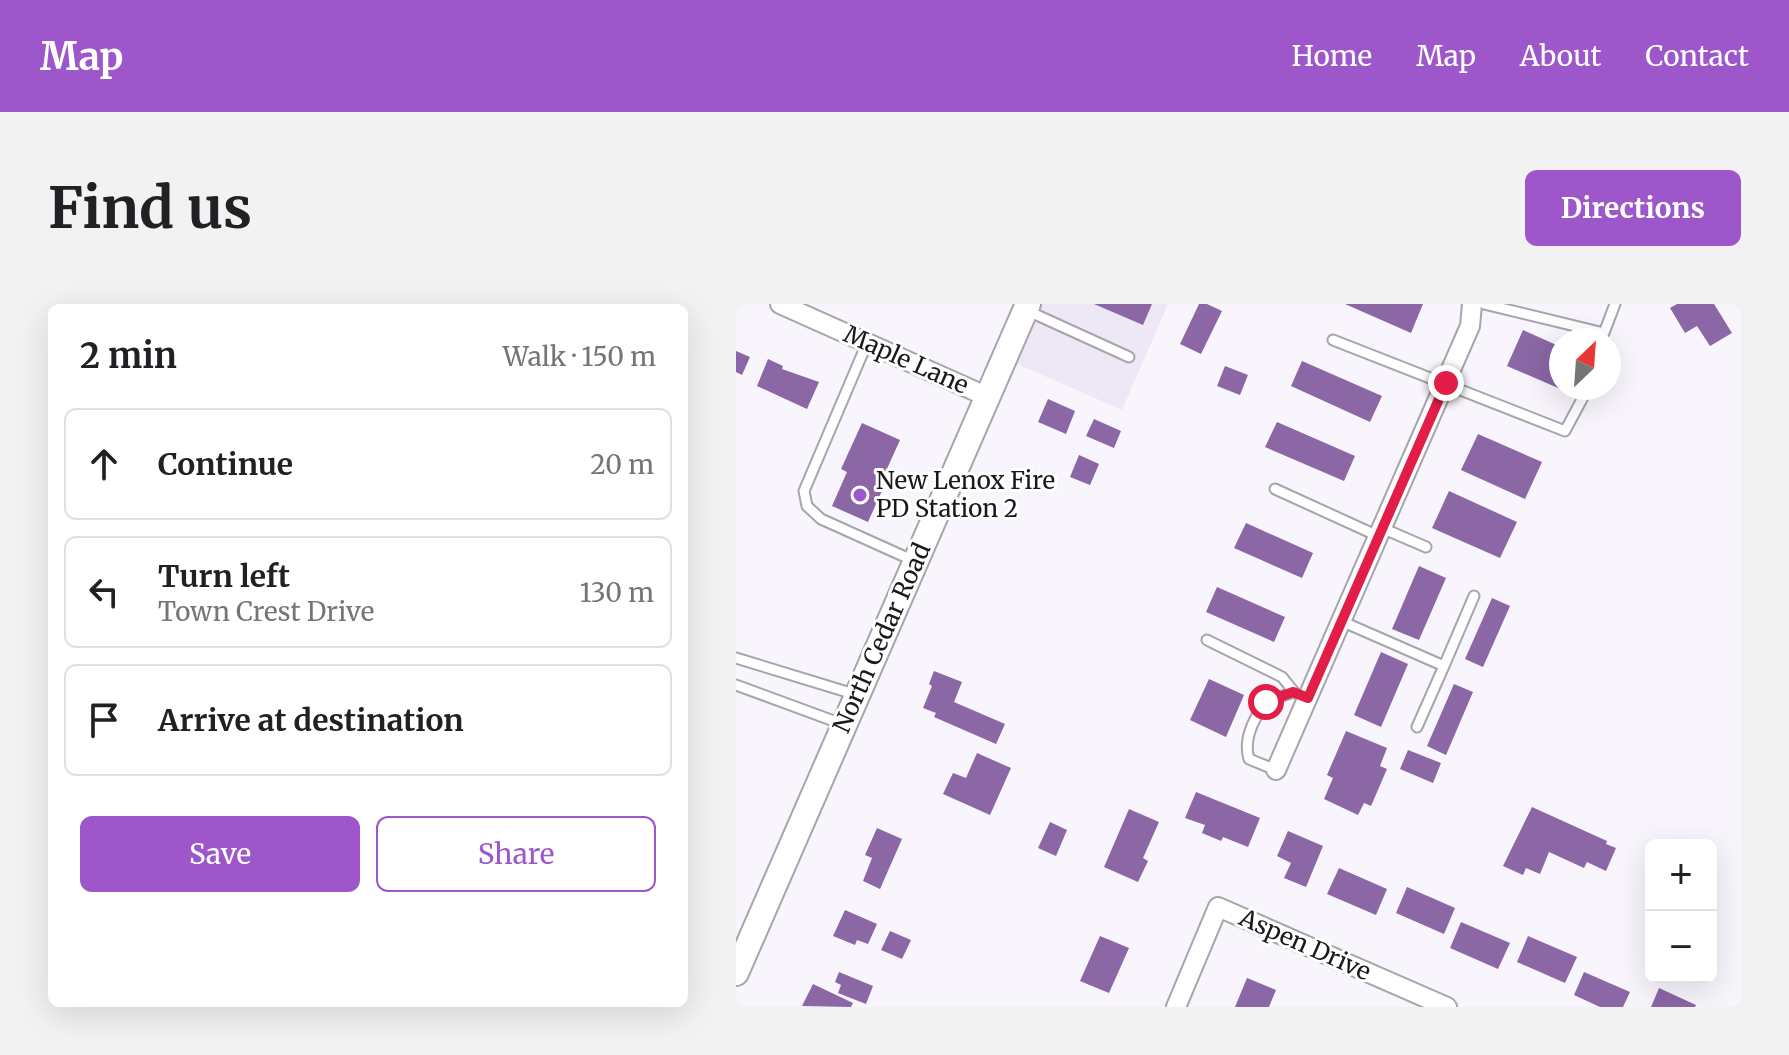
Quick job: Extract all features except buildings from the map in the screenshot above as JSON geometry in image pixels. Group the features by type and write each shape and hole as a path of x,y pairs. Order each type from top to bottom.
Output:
{"street":[{"name":"Maple Lane","path":"780,304 988,397"},
{"path":"1276,770 1300,695 1341,621 1446,383 1470,326 1472,304"},
{"name":"North Cedar Road","path":"736,973 1027,307"},
{"name":"Aspen Drive","path":"1176,1007 1218,907 1447,1007"}],"lane":[{"path":"1484,304 1574,328"},
{"path":"1607,328 1615,304"},
{"path":"1027,307 1129,357"},
{"path":"1333,340 1565,431 1582,400"},
{"path":"867,343 804,491 807,506 821,519 915,562"},
{"path":"1275,489 1380,532 1426,547"},
{"path":"1417,727 1474,596"},
{"path":"1341,621 1444,666"},
{"path":"1207,640 1282,677 1300,695"},
{"path":"736,658 857,695"},
{"path":"736,685 844,725"},
{"path":"1276,770 1249,759 1246,748 1250,730 1266,702 1300,695"}],"shaded area":[{"path":"1032,304 1168,304 1122,410 1008,360"}],"place":[{"name":"New Lenox Fire PD Station 2","path":"860,495"}],"route":[{"path":"1266,702 1293,692 1308,698 1446,383"}]}
